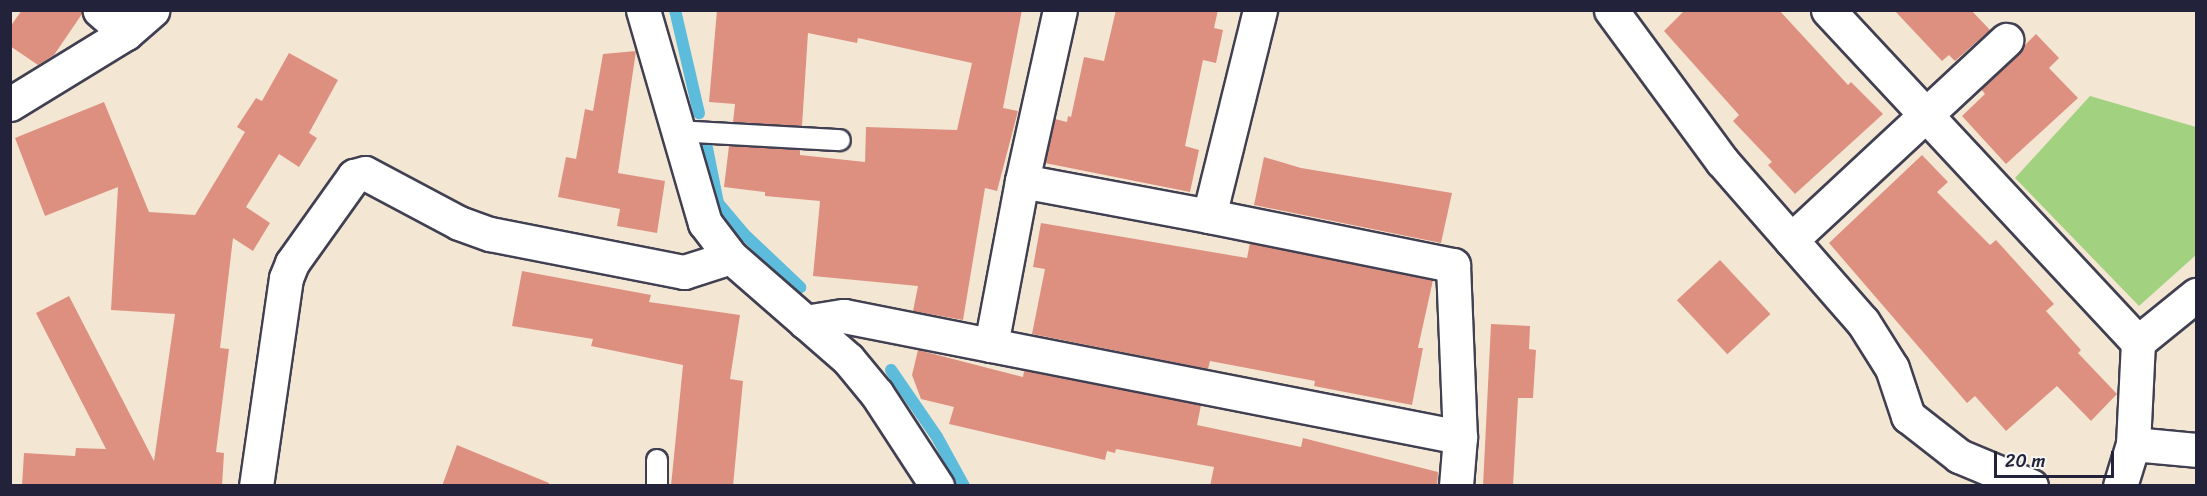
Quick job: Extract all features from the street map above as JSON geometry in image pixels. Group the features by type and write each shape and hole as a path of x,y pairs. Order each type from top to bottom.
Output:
{"street":[{"path":"100,10 126,33"},
{"path":"13,99 126,33 152,10"},
{"path":"643,10 705,223 731,257 848,359 877,394 937,486"},
{"path":"991,345 1022,181 1060,10"},
{"path":"1209,216 1260,10"},
{"path":"1611,10 1722,161 1863,322 1892,368 1908,416 1959,456 2031,486"},
{"path":"1828,10 2138,342 2133,444 2120,486"},
{"path":"1791,240 1924,113 2006,40"},
{"path":"256,486 286,278 292,263 354,176 365,173 459,223 490,234 684,272 731,257"},
{"path":"1022,181 1453,265 1460,437 1456,486"},
{"path":"2138,342 2196,295"},
{"path":"805,322 844,316 1460,437"},
{"path":"2133,444 2196,450"}],"lane":[{"path":"677,131 840,140"},
{"path":"657,460 657,486"}],"green space":[{"path":"2090,96 2196,127 2196,255 2139,306 2015,178"}],"building":[{"path":"22,10 82,10 82,14 54,55 38,65 10,46 10,27"},
{"path":"717,10 1022,10 1003,108 1018,111 997,191 985,188 963,320 913,311 918,286 813,276 820,201 765,196 765,192 724,187 729,146 800,150 800,155 865,162 866,127 957,130 972,63 858,38 857,43 808,33 802,126 733,122 735,104 709,102"},
{"path":"1116,10 1218,10 1214,28 1223,30 1216,63 1203,60 1185,146 1199,150 1190,192 1045,163 1055,119 1067,122 1068,116 1071,117 1084,57 1104,61"},
{"path":"1685,10 1779,10 1848,85 1851,82 1883,114 1795,194 1768,165 1772,162 1733,121 1739,115 1664,31"},
{"path":"1894,10 1971,10 1990,30 1955,61 1949,55 1942,61"},
{"path":"2036,34 2059,58 2049,68 2078,98 2006,164 1962,116 1985,94 1981,89"},
{"path":"636,51 618,173 665,181 657,233 617,226 620,209 558,197 566,157 576,159 585,109 593,111 603,54"},
{"path":"289,53 338,80 309,133 317,138 299,167 279,154 246,207 270,223 253,251 233,238 220,348 229,349 216,452 224,453 222,486 22,486 24,453 75,456 76,448 106,449 36,313 69,296 154,461 175,314 111,310 118,187 45,216 15,138 104,102 149,212 195,215 245,132 237,127 256,98 262,101"},
{"path":"1922,155 1948,182 1937,192 1990,245 1996,240 2054,304 2046,311 2081,350 2078,353 2117,394 2091,421 2057,386 2006,431 1975,396 1967,403 1829,243"},
{"path":"1264,157 1301,168 1452,193 1441,243 1254,205"},
{"path":"1041,223 1247,258 1250,243 1433,280 1418,348 1423,348 1412,405 1314,386 1315,381 1210,361 1208,369 1032,334 1045,269 1033,267"},
{"path":"1720,260 1770,314 1727,354 1677,300"},
{"path":"522,271 651,295 649,302 740,315 730,379 743,381 733,486 671,486 683,365 591,346 593,339 512,326"},
{"path":"1491,324 1530,326 1529,349 1536,350 1533,398 1518,398 1513,486 1483,486"},
{"path":"918,350 1023,377 1024,371 1201,405 1197,425 1301,447 1303,438 1438,472 1437,486 1210,486 1214,467 1116,449 1115,453 1107,451 1105,460 949,424 954,407 921,399 912,375"},
{"path":"457,445 549,483 549,486 442,486"}],"waterway":[{"path":"675,10 699,113"},
{"path":"707,148 718,203 743,233 800,287"},
{"path":"891,370 937,437 964,486"}]}
